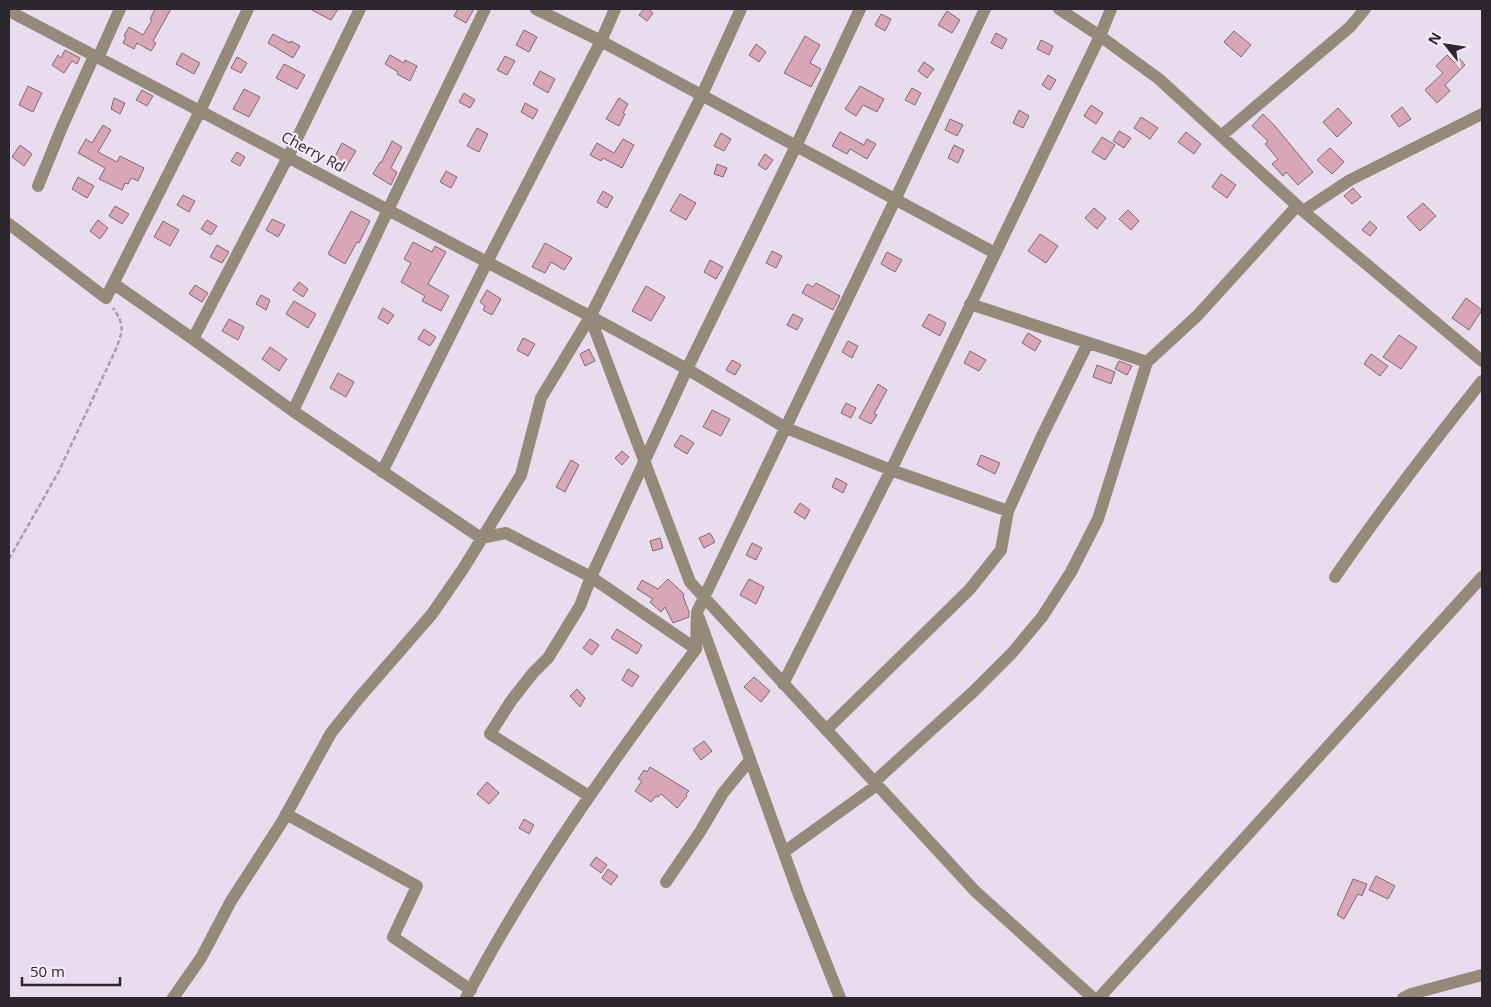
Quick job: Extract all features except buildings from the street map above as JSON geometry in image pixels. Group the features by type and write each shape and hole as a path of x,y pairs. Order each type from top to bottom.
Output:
{"street":[{"path":"38,186 62,127 120,9"},
{"path":"9,224 106,298 200,111 248,9"},
{"path":"193,339 288,157 360,9"},
{"path":"293,411 486,9"},
{"path":"536,9 601,41 995,253"},
{"path":"382,472 487,262 601,41 615,9"},
{"path":"174,998 201,958 231,900 286,814 331,734 359,698 432,614 463,569 521,475 541,398 595,320 702,96 741,9"},
{"path":"589,796 490,734 511,701 533,673 548,658 580,606 591,576 687,370 860,9"},
{"path":"286,814 417,886 393,938 468,994 484,964 566,830 639,725 696,649 697,612 985,9"},
{"path":"1059,9 1159,79 1300,208 1482,362"},
{"path":"783,684 890,470 1100,36 1111,9"},
{"path":"1221,136 1350,27 1365,9"},
{"name":"Cherry Rd","path":"9,11 487,262 687,370 786,428 890,470 1008,510"},
{"path":"784,852 875,784 1012,653 1042,617 1071,572 1098,520 1147,362 1197,316 1300,208 1350,180 1482,114"},
{"path":"114,284 293,411 481,538 506,533 591,576 696,649"},
{"path":"970,304 1147,362"},
{"path":"595,320 644,462 690,582 697,612 750,760 840,998"},
{"path":"826,730 970,589 1002,550 1008,510 1088,343"},
{"path":"1335,578 1370,526 1422,456 1482,382"},
{"path":"1099,998 1482,576"},
{"path":"690,582 975,891 1094,998"},
{"path":"666,882 700,832 723,793 750,760"},
{"path":"1403,998 1411,994 1482,975"}],"path":[{"path":"9,559 59,471 123,331 121,319 106,298"}]}
